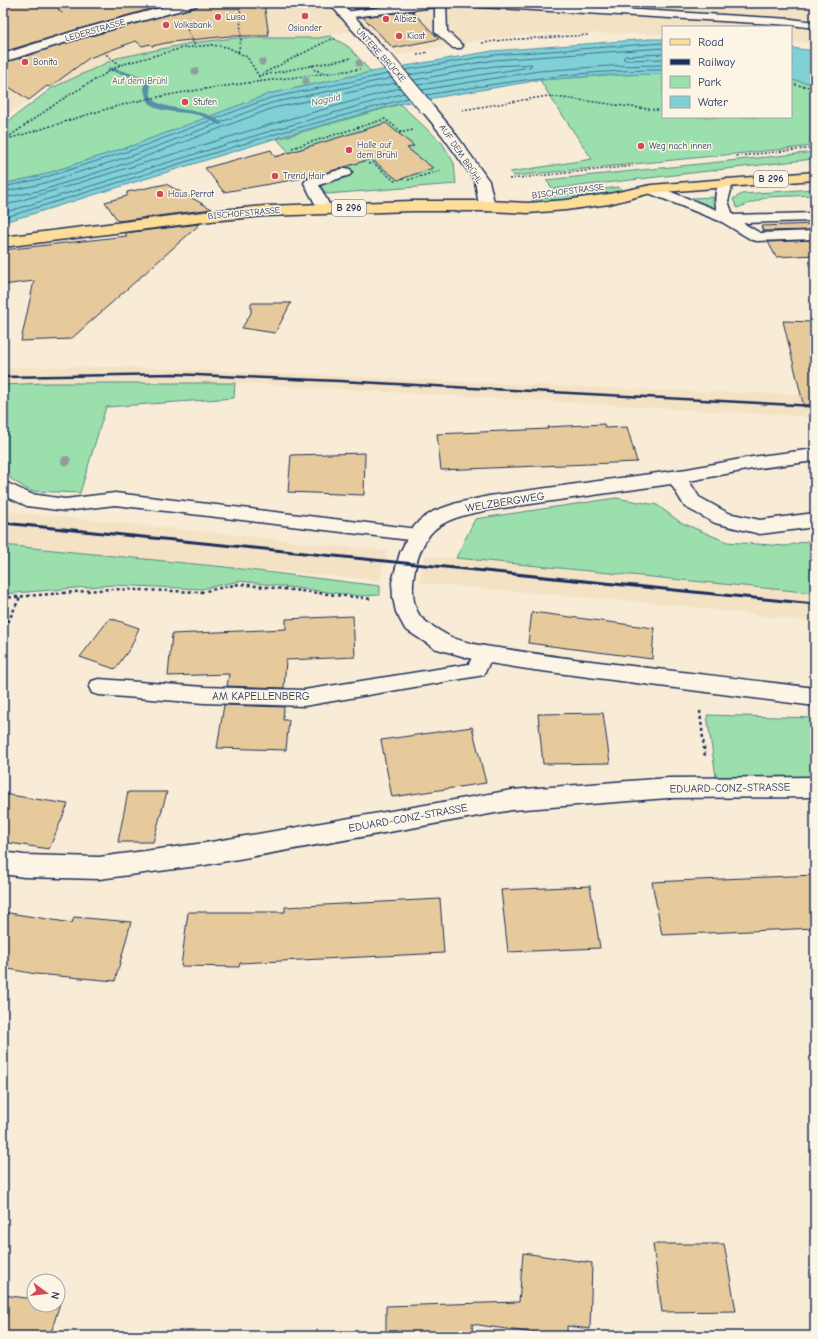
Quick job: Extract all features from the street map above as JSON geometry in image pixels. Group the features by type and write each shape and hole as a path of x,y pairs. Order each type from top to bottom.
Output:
{"main road":[{"name":"BISCHOFSTRASSE","path":"3,242 211,216 324,208 487,206 528,208 566,205 609,199 651,189 815,176"}],"street":[{"name":"LEDERSTRASSE","path":"4,57 79,34 190,4 206,3"},
{"name":"UNTERE BRÜCKE","path":"335,3 430,110"},
{"name":"AUF DEM BRÜHL","path":"430,110 482,182 487,206"},
{"name":"WELZBERGWEG","path":"815,455 489,502 457,510 441,516 427,525 418,535 410,553 402,582 403,598 407,612 413,623 442,642 483,654 542,663 815,697"},
{"path":"676,476 692,502 722,518 760,528 815,520"},
{"name":"EDUARD-CONZ-STRASSE","path":"3,863 24,866 99,868 205,854 512,800 668,788 815,787"}],"lane":[{"path":"345,15 437,3"},
{"path":"440,3 441,32 457,46"},
{"path":"464,3 791,22 815,25"},
{"path":"324,208 311,183 344,172"},
{"path":"726,183 721,201 727,219"},
{"path":"651,189 727,219 757,237 815,235"},
{"path":"727,219 815,217"},
{"path":"3,487 27,500 65,504 115,499 418,535"},
{"name":"AM KAPELLENBERG","path":"98,687 204,695 304,698 477,670 483,654"}],"path":[{"path":"238,52 242,46 238,12 240,3"},
{"path":"258,76 329,40"},
{"path":"3,140 61,100 120,65 183,48 211,45 227,47 247,56 262,81"},
{"path":"258,76 340,60"},
{"path":"312,66 315,70 329,73"},
{"path":"792,84 815,88"},
{"path":"6,138 26,134 83,115 165,96"},
{"path":"430,110 548,96 662,111"},
{"path":"292,148 385,119 402,132"},
{"path":"344,172 373,162 397,183"},
{"path":"404,181 454,168 471,167"},
{"path":"3,598 112,589 202,592 239,584 371,600"},
{"path":"3,626 9,620 20,597"},
{"path":"700,710 708,788"}],"shaded area":[{"path":"51,3 815,3 815,43 792,42 792,26 662,26 662,34 543,33 481,40 398,55 369,27 318,38 234,38 117,58 52,88 45,88 23,105 3,116 3,23"},
{"path":"127,367 678,391 815,395 815,417 235,383 44,383 3,385 3,368"},
{"path":"3,511 387,551 380,580 225,567 3,545"},
{"path":"425,556 815,593 815,622 675,605 419,583"}],"green space":[{"name":"Auf dem Brühl","path":"330,36 349,47 371,72 269,94 134,145 39,176 3,184 3,125 52,88 117,58 191,43 234,38 318,38"},
{"path":"662,74 662,118 792,118 792,80 815,84 815,146 513,176 510,172 592,159 540,80 610,75"},
{"path":"400,104 442,143 454,163 456,184 327,194 277,139"},
{"path":"815,152 815,158 813,159 553,189 546,180"},
{"path":"619,187 623,191 534,204 532,199"},
{"path":"815,189 815,195 767,197 737,208 733,199 742,194"},
{"path":"713,197 713,203 719,211 694,202 692,198"},
{"path":"44,383 235,383 234,398 106,407 80,493 30,491 11,479 3,461 3,385"},
{"path":"616,498 657,505 680,522 727,542 786,546 815,539 815,593 456,558 475,519"},
{"path":"3,545 225,567 380,586 380,595 360,596 240,581 201,589 113,585 3,594"},
{"path":"707,715 815,718 815,777 716,777"}],"water":[{"name":"Nagold","path":"662,39 662,74 610,75 540,80 398,104 280,137 3,222 3,184 39,176 134,145 269,94 371,72 492,51"},
{"path":"792,48 815,51 815,84 792,80"}],"building":[{"path":"3,3 172,3 3,52"},
{"path":"199,3 264,3 269,36 229,36 171,42 152,46 150,44 142,46 136,41 89,58 50,87 47,86 29,100 3,83 3,63 83,38 196,7"},
{"path":"349,3 400,3 355,9"},
{"path":"412,11 439,39 393,48 363,17"},
{"path":"386,123 414,146 407,148 433,168 398,180 371,159 315,176 224,192 205,168 271,150 275,157"},
{"name":"Haus Perrot","path":"166,184 212,209 118,221 105,202 127,196 127,192"},
{"path":"200,224 71,339 21,341 34,281 3,285 3,250 127,236 125,233"},
{"path":"815,224 815,230 763,231 761,226"},
{"path":"815,240 815,255 776,257 768,242"},
{"path":"251,303 291,303 275,333 242,328 251,313"},
{"path":"783,321 815,322 815,406 804,407"},
{"path":"604,424 605,428 627,427 637,462 441,470 437,434 548,429 548,427"},
{"path":"365,453 364,495 288,492 291,455"},
{"path":"532,612 654,628 652,659 528,643"},
{"path":"353,616 355,657 286,660 284,688 227,686 229,674 168,676 172,634 286,629 286,619"},
{"path":"110,618 139,628 131,647 115,669 80,657"},
{"path":"224,705 284,707 283,720 289,720 286,750 217,748"},
{"path":"603,713 610,763 543,764 538,714"},
{"path":"472,727 486,783 392,797 381,740"},
{"path":"128,792 167,792 153,842 118,842"},
{"path":"3,794 68,804 49,849 3,842"},
{"path":"815,875 815,928 662,935 652,882"},
{"path":"590,886 600,948 508,952 501,890"},
{"path":"440,899 444,953 240,963 239,967 181,966 188,912 285,912 285,907"},
{"path":"3,912 72,923 74,917 131,922 115,981 36,974 3,968"},
{"path":"653,1244 724,1244 736,1311 662,1312"},
{"path":"523,1253 592,1263 590,1329 567,1326 567,1336 554,1336 472,1324 473,1336 386,1336 386,1306 519,1302"},
{"path":"3,1295 26,1298 26,1313 57,1313 50,1336 3,1336"}],"waterway":[{"path":"110,69 147,80 149,99 160,107 198,113 209,117 220,124"}],"railway":[{"path":"3,377 173,374 340,381 815,406"},
{"path":"3,523 815,604"}],"place":[{"name":"Osiander","path":"305,16"},
{"name":"Luisa","path":"218,17"},
{"name":"Albiez","path":"386,19"},
{"name":"Volksbank","path":"166,25"},
{"name":"Kiost","path":"399,36"},
{"name":"Bonita","path":"25,62"},
{"name":"Stufen","path":"185,102"},
{"name":"Weg nach innen","path":"641,146"},
{"name":"Halle auf dem Brühl","path":"349,150"},
{"name":"Trend Hair","path":"275,176"},
{"name":"Haus Perrot","path":"160,194"}]}
